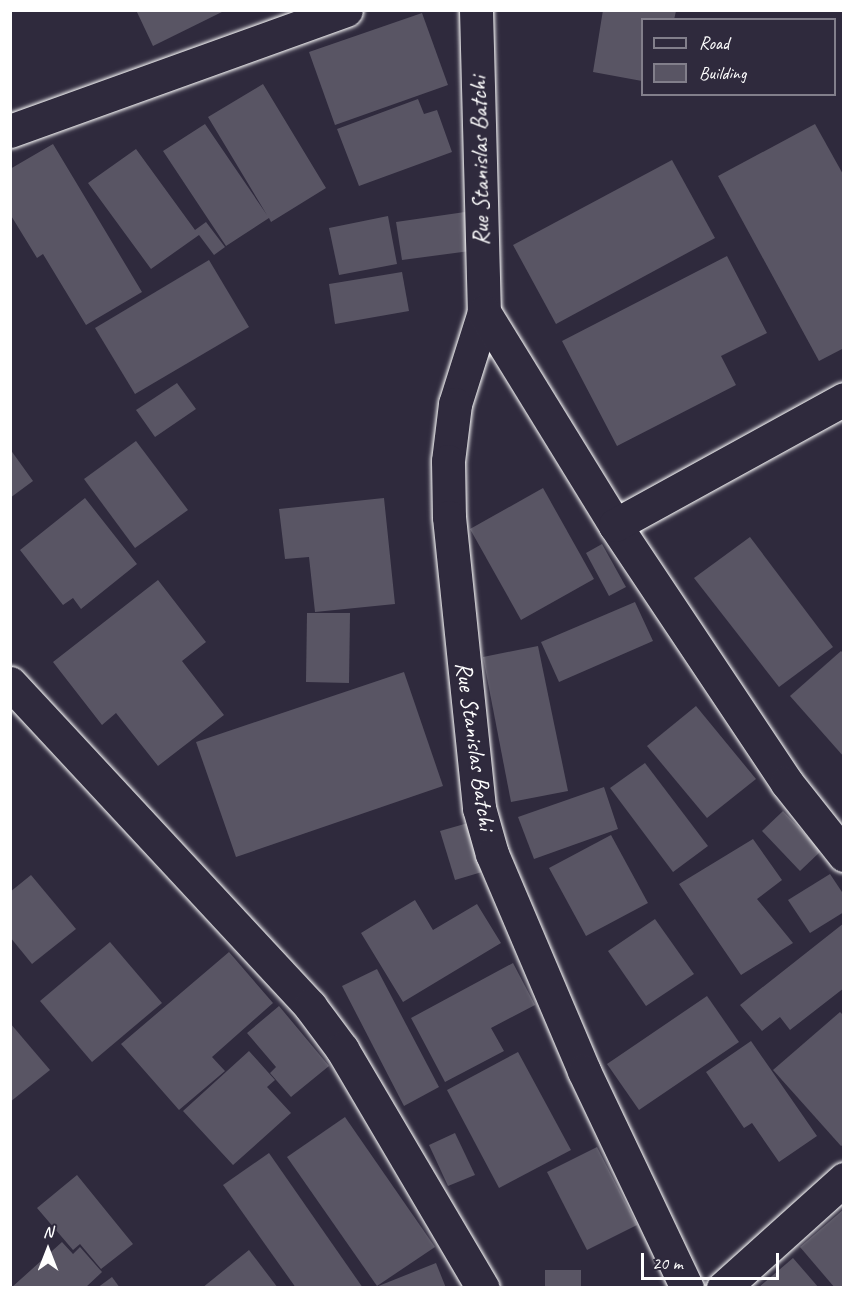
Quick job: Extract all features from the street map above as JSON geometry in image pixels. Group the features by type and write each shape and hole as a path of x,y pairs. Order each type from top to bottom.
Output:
{"street":[{"path":"10,131 346,10"},
{"name":"Rue Stanislas Batchi","path":"476,10 484,312 455,404 448,461 449,517 479,808 492,854 584,1071 687,1287"},
{"path":"484,312 615,525 787,783 843,855"},
{"path":"615,525 843,399"},
{"path":"10,683 310,1006 342,1049 483,1287"},
{"path":"723,1287 843,1179"}],"building":[{"path":"136,10 226,10 153,46"},
{"path":"603,10 676,11 674,18 641,18 641,81 593,72"},
{"path":"422,13 448,85 335,125 309,52"},
{"path":"263,84 326,188 271,222 269,218 226,246 163,151 205,124 267,215 208,117"},
{"path":"418,99 424,114 437,110 452,152 359,186 337,129"},
{"path":"815,124 844,176 844,348 819,361 718,176"},
{"path":"53,144 142,292 86,325 43,254 37,258 10,214 10,169"},
{"path":"136,149 195,230 206,222 225,247 214,255 199,235 151,269 88,183"},
{"path":"672,160 715,238 556,324 513,245"},
{"path":"465,212 470,251 402,260 396,222"},
{"path":"388,216 397,264 339,275 329,228"},
{"path":"727,256 767,333 721,356 736,385 617,446 562,341"},
{"path":"209,260 249,327 135,394 95,328"},
{"path":"402,272 409,311 335,324 329,284"},
{"path":"177,383 196,409 155,437 136,410"},
{"path":"136,441 188,510 135,548 84,479"},
{"path":"10,449 33,481 10,498"},
{"path":"543,488 594,579 521,620 470,529"},
{"path":"85,498 137,564 81,609 73,598 63,605 20,550"},
{"path":"384,498 395,604 315,612 309,557 285,559 279,509"},
{"path":"750,537 833,647 779,687 694,578"},
{"path":"602,544 626,587 609,596 586,553"},
{"path":"158,580 206,642 182,661 224,715 158,766 116,713 102,725 53,662"},
{"path":"635,602 653,641 559,682 541,642"},
{"path":"307,613 350,613 349,683 306,682"},
{"path":"538,646 568,791 511,802 483,657"},
{"path":"841,651 844,654 844,757 790,696"},
{"path":"404,672 443,786 236,857 196,742"},
{"path":"696,706 756,779 707,818 647,746"},
{"path":"645,763 708,846 673,872 610,788"},
{"path":"604,787 618,829 534,859 518,817"},
{"path":"783,811 821,851 800,871 762,831"},
{"path":"468,823 482,872 455,880 440,831"},
{"path":"611,835 648,903 586,936 549,868"},
{"path":"753,839 782,880 757,899 793,943 741,975 679,884"},
{"path":"830,874 844,895 844,912 810,933 788,900"},
{"path":"31,875 76,929 32,964 10,937 10,892"},
{"path":"415,900 433,930 477,904 501,943 403,1002 361,933"},
{"path":"655,919 694,974 646,1006 608,951"},
{"path":"844,923 844,988 790,1030 780,1017 762,1031 740,1005"},
{"path":"110,942 162,1003 92,1062 40,1001"},
{"path":"229,952 273,1003 212,1057 225,1071 179,1110 121,1044"},
{"path":"513,963 535,1005 491,1028 504,1051 445,1082 411,1018"},
{"path":"377,969 439,1087 404,1106 342,986"},
{"path":"707,996 739,1042 639,1110 607,1064"},
{"path":"279,1006 329,1066 291,1097 270,1073 276,1067 247,1033"},
{"path":"840,1012 844,1016 844,1144 841,1146 773,1070"},
{"path":"10,1023 50,1070 10,1102"},
{"path":"751,1041 817,1136 779,1162 752,1123 744,1128 706,1072"},
{"path":"249,1051 275,1080 267,1087 291,1113 233,1165 183,1111"},
{"path":"518,1052 571,1150 499,1188 447,1090"},
{"path":"345,1117 435,1247 377,1286 287,1157"},
{"path":"455,1133 475,1175 448,1186 429,1145"},
{"path":"597,1147 637,1225 587,1250 547,1172"},
{"path":"269,1153 363,1288 296,1288 223,1185"},
{"path":"77,1175 133,1244 101,1269 80,1244 73,1250 37,1208"},
{"path":"844,1209 844,1288 835,1288 800,1247"},
{"path":"62,1242 73,1254 80,1247 102,1272 85,1288 11,1288"},
{"path":"249,1250 278,1288 202,1288"},
{"path":"793,1258 819,1288 758,1288"},
{"path":"436,1263 446,1288 376,1288 376,1287"},
{"path":"545,1270 581,1270 581,1288 545,1288"},
{"path":"112,1277 120,1288 97,1288"}]}
